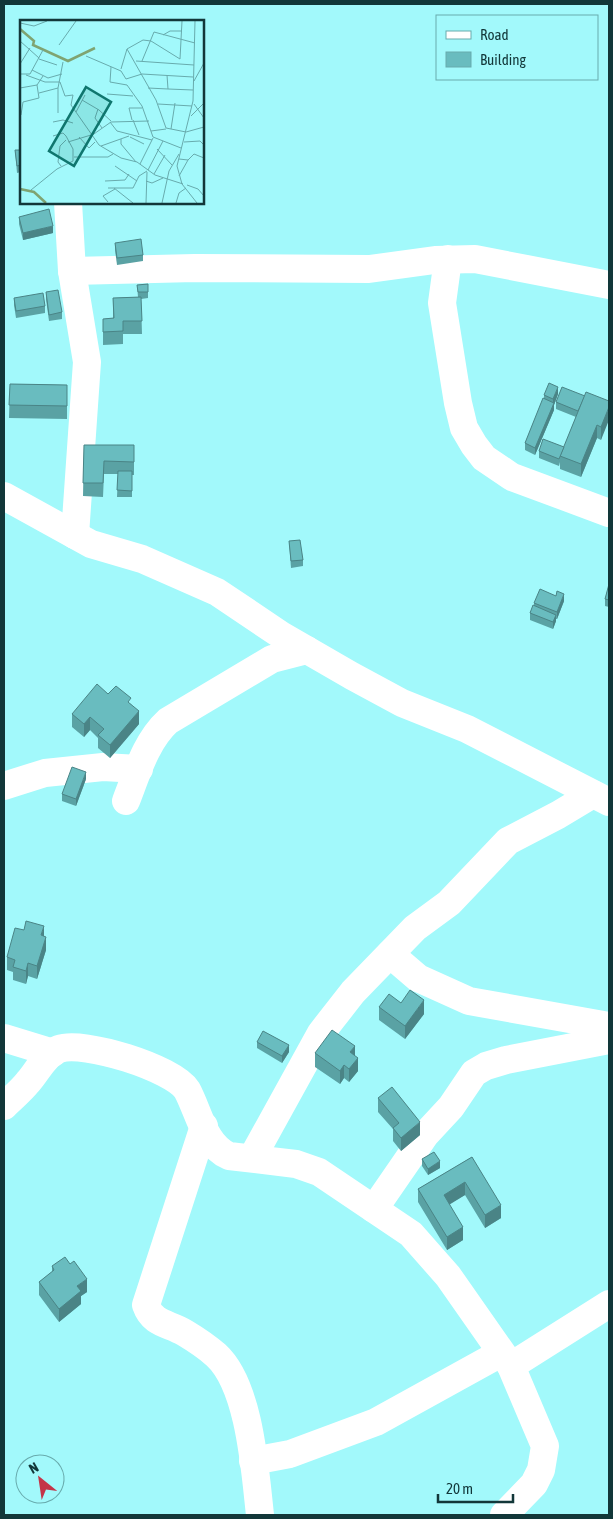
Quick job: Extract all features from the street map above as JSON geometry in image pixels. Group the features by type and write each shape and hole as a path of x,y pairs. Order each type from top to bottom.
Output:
{"street":[{"path":"68,204 72,271 87,362 75,535"},
{"path":"72,271 195,268 369,269 448,260 475,259 609,285"},
{"path":"448,260 442,303 458,404 464,428 474,445 484,458 512,477 609,514"},
{"path":"4,496 92,544 142,559 217,592 307,650 402,703 467,729 604,796"},
{"path":"126,801 157,731 168,721 272,659 307,650"},
{"path":"4,786 44,773 103,767 139,769"},
{"path":"252,1158 321,1033 353,992 416,928 449,903 508,841 558,815 604,796"},
{"path":"390,954 418,978 469,1001 609,1026"},
{"path":"4,1038 53,1053"},
{"path":"374,1209 425,1135 451,1107 474,1073 506,1060 609,1040"},
{"path":"4,1106 53,1053 60,1048 79,1046 129,1059 163,1071 185,1088 213,1145 222,1152 229,1156 296,1164 319,1172 411,1234 448,1276 506,1360 545,1446 541,1470 534,1484 504,1515"},
{"path":"204,1126 146,1305 149,1313 159,1323 183,1332 216,1356 232,1376 239,1390 253,1461 260,1515"},
{"path":"253,1461 290,1454 376,1422 506,1360 609,1304"}],"building":[{"path":"15,150 20,150 20,165 17,166"},
{"path":"49,209 53,226 23,233 19,217"},
{"path":"141,239 143,255 117,258 115,243"},
{"path":"148,284 148,292 138,292 137,285"},
{"path":"58,290 62,312 49,315 46,292"},
{"path":"43,293 45,306 16,311 14,298"},
{"path":"141,297 142,321 123,321 123,331 103,332 103,319 114,318 113,298"},
{"path":"549,383 558,387 553,399 544,395"},
{"path":"10,384 67,385 67,406 9,405"},
{"path":"562,387 585,396 578,411 556,402"},
{"path":"586,392 609,401 609,407 601,427 597,425 581,464 560,456"},
{"path":"543,398 554,403 535,448 525,443"},
{"path":"543,439 564,447 559,459 539,451"},
{"path":"84,445 134,445 134,462 104,461 103,483 83,483"},
{"path":"118,471 132,471 132,491 117,490"},
{"path":"300,540 303,560 291,561 289,541"},
{"path":"609,584 609,600 605,599"},
{"path":"540,589 556,596 557,591 564,594 557,612 534,603"},
{"path":"533,605 556,615 553,622 530,613"},
{"path":"97,684 108,694 116,686 131,698 128,702 139,711 110,745 98,735 104,729 90,717 84,724 72,714"},
{"path":"72,767 86,772 76,799 62,794"},
{"path":"26,921 44,926 41,935 46,937 37,966 28,963 26,971 13,967 15,960 7,957 15,928 24,930"},
{"path":"410,990 424,1000 405,1026 379,1007 389,994 401,1003"},
{"path":"332,1030 355,1046 350,1052 358,1058 349,1069 344,1065 340,1071 315,1053"},
{"path":"263,1031 289,1045 282,1056 257,1042"},
{"path":"392,1087 420,1122 401,1138 393,1128 399,1123 378,1098"},
{"path":"434,1152 440,1161 428,1169 422,1159"},
{"path":"472,1157 501,1205 485,1215 465,1182 444,1195 463,1227 447,1237 418,1189"},
{"path":"65,1257 70,1264 74,1261 87,1279 77,1286 81,1291 59,1309 39,1282 54,1270 52,1266"}]}
